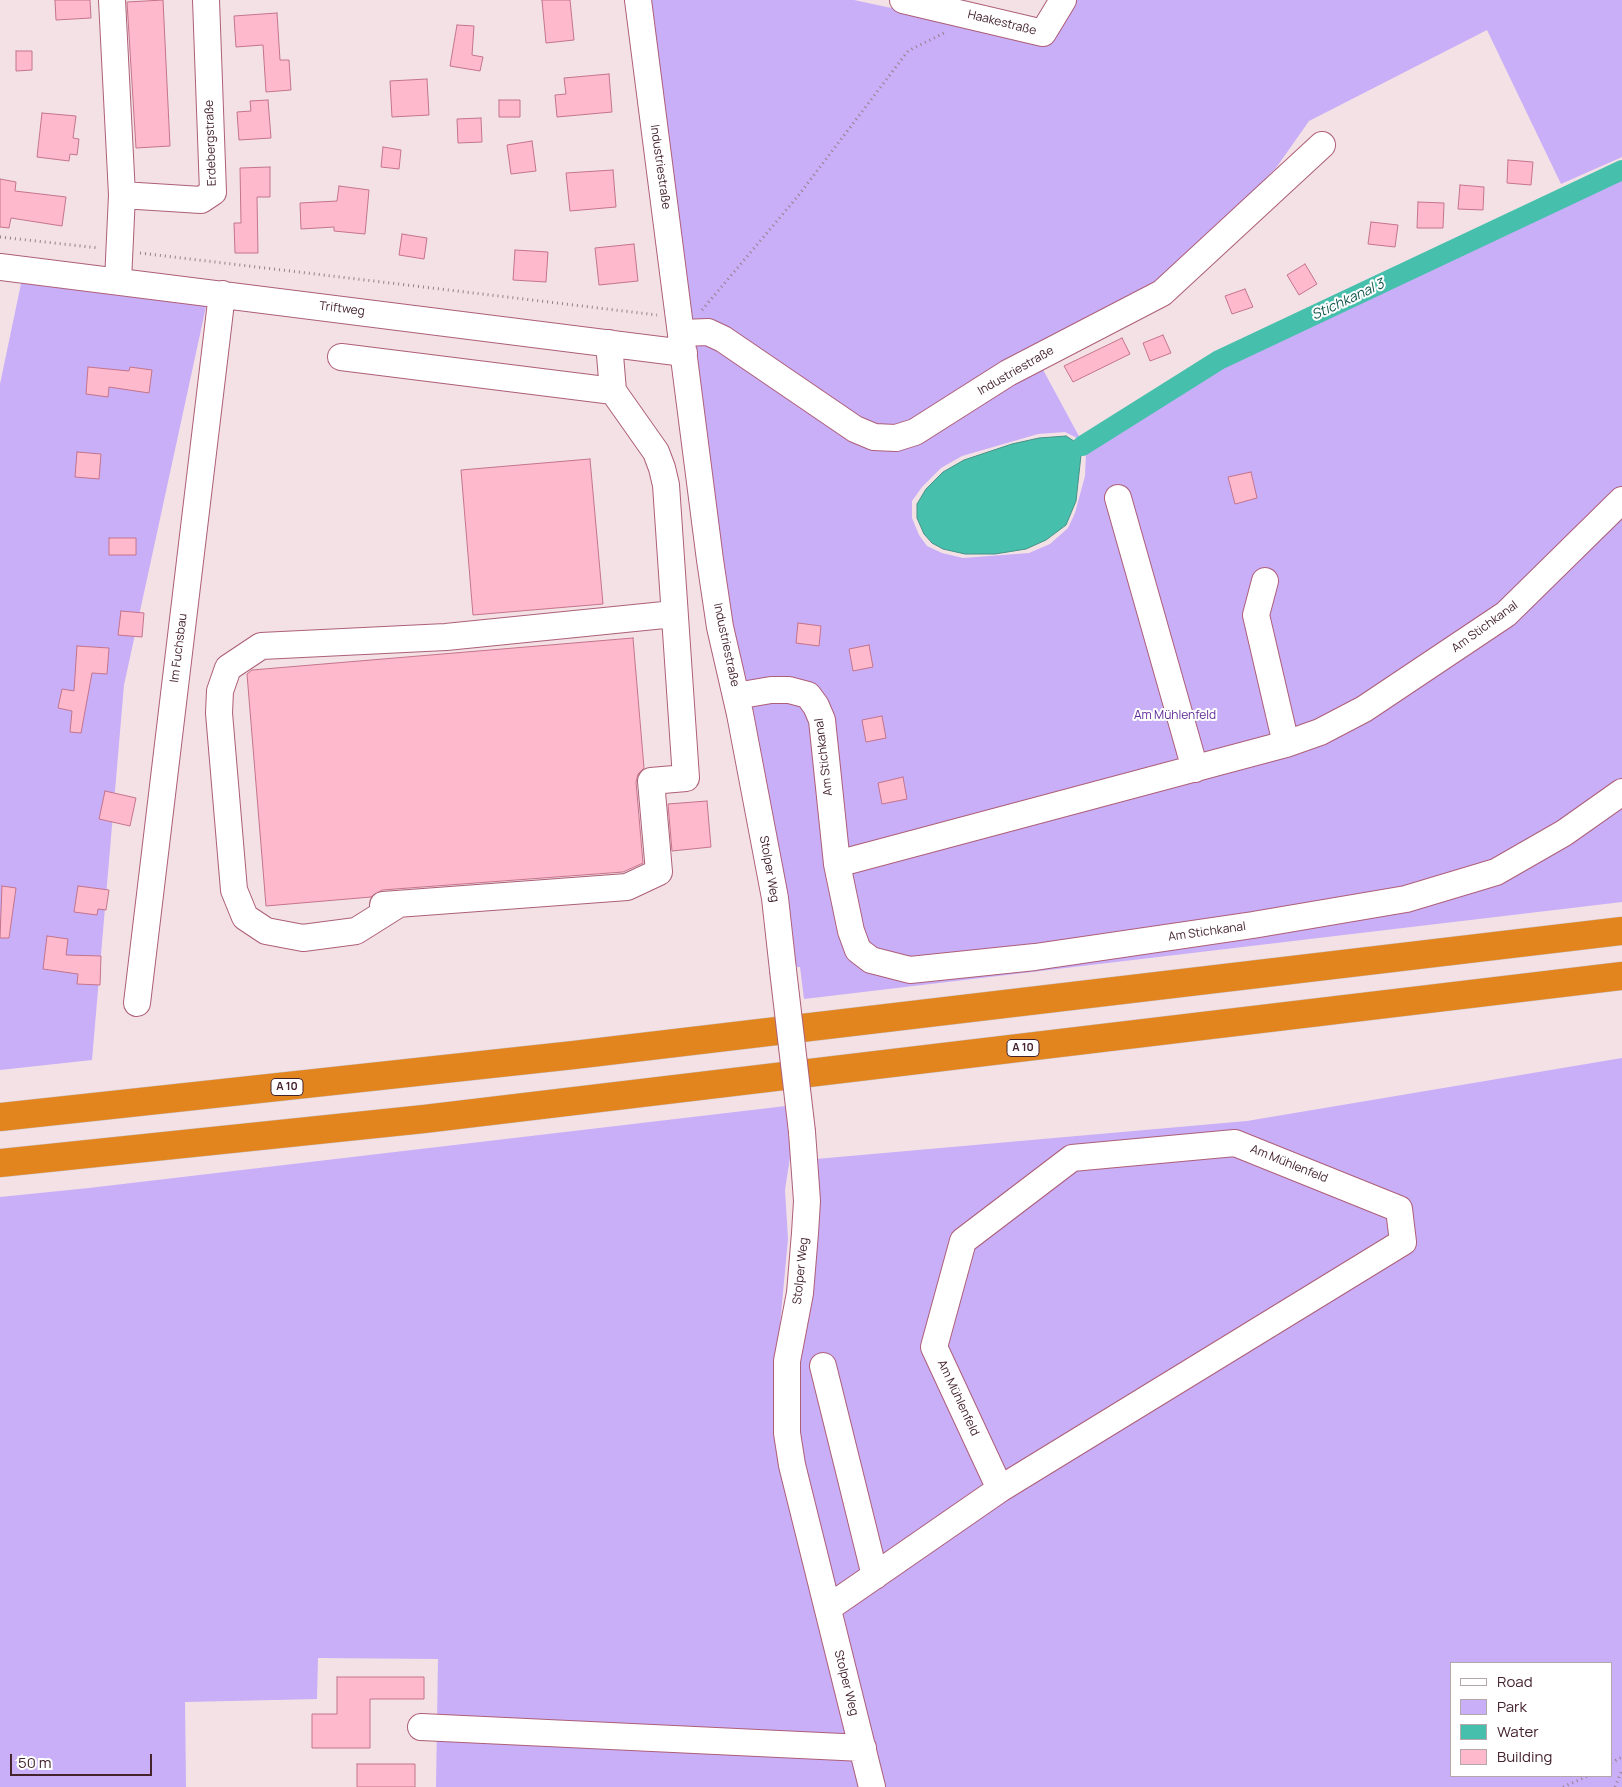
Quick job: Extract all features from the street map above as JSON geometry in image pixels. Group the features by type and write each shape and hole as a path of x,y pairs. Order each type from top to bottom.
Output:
{"highway":[{"name":"A 10","path":"0,1117 574,1055 1622,931"},
{"name":"A 10","path":"0,1163 434,1118 1622,976"}],"street":[{"path":"112,0 122,195 118,281"},
{"name":"Erdebergstraße","path":"122,195 201,200 213,192 206,0"},
{"name":"Industriestraße","path":"638,0 714,588 720,627 747,748"},
{"name":"Haakestraße","path":"904,0 1042,33 1063,0"},
{"name":"Industriestraße","path":"682,335 708,332 723,339 854,429 874,437 896,438 915,432 1008,373 1162,292 1322,146"},
{"name":"Triftweg","path":"0,267 609,343 682,335"},
{"name":"Im Fuchsbau","path":"137,1003 222,294"},
{"path":"609,343 613,391 656,452 666,485 686,778 651,781 659,872 627,887 391,904 356,931 303,938 266,931 245,917 234,890 219,713 220,691 228,668 261,646 446,636 674,614"},
{"path":"341,357 613,391"},
{"path":"1118,498 1195,769"},
{"name":"Am Stichkanal","path":"837,864 1195,769 1286,744 1320,732 1364,709 1506,614 1622,500"},
{"path":"1265,581 1256,615 1286,744"},
{"name":"Am Stichkanal","path":"736,696 771,690 789,690 808,695 816,706 822,720 837,864 845,910 858,950 871,960 888,966 910,970 930,970 1035,957 1243,926 1406,898 1496,872 1564,833 1622,792"},
{"name":"Stolper Weg","path":"747,748 776,898 802,1132 807,1201 800,1293 787,1361 786,1409 792,1465 872,1787"},
{"name":"Am Mühlenfeld","path":"828,1608 1000,1489 1403,1242 1399,1208 1235,1143 1072,1158 963,1241 934,1347 1000,1489"},
{"path":"822,1366 875,1576"},
{"path":"421,1727 863,1748"}],"path":[{"path":"0,237 120,251 682,335 798,196 908,51 952,30"},
{"path":"1615,1787 1622,1770"},
{"path":"1563,1787 1586,1777"}],"green space":[{"path":"648,0 854,0 990,29 1051,29 1070,0 1622,0 1622,157 1561,184 1487,30 1309,121 1276,168 1158,287 1034,353 1081,440 1065,432 1038,434 962,456 941,468 922,487 912,501 912,518 919,535 927,546 942,553 963,558 1029,553 1050,544 1068,528 1075,513 1085,476 1086,453 1093,447 1220,367 1622,177 1622,902 804,999 800,967 789,968 741,691"},
{"path":"22,279 207,302 124,685 92,1060 0,1070 0,384"},
{"path":"1622,1058 1622,1787 436,1787 438,1659 318,1658 317,1699 185,1702 186,1787 0,1787 0,1197 786,1106 791,1151 785,1190 788,1239 777,1357 816,1159 1247,1121"}],"water":[{"path":"1066,436 1082,446 1076,501 1066,525 1046,540 1026,549 995,554 965,554 943,549 932,543 924,534 917,518 917,504 926,489 943,472 964,460 1012,444 1039,438"}],"building":[{"path":"55,0 90,0 91,18 56,20"},
{"path":"163,0 170,146 136,148 127,2"},
{"path":"542,0 570,0 574,40 546,43"},
{"path":"277,13 280,60 289,60 291,90 266,92 263,45 236,47 234,16"},
{"path":"457,25 474,26 472,55 483,57 480,71 450,66"},
{"path":"16,51 32,51 32,70 16,71"},
{"path":"609,74 612,112 557,117 555,95 566,94 564,78"},
{"path":"427,79 429,115 392,117 390,81"},
{"path":"268,100 271,138 239,140 237,112 251,111 250,101"},
{"path":"499,100 520,100 520,117 499,117"},
{"path":"42,113 76,116 73,138 79,139 77,155 70,154 69,161 37,157"},
{"path":"481,118 482,142 458,143 457,119"},
{"path":"532,141 536,171 511,174 507,145"},
{"path":"383,147 401,150 399,169 381,167"},
{"path":"1508,160 1533,162 1531,185 1507,183"},
{"path":"270,167 270,197 257,197 258,253 235,253 234,223 241,223 240,168"},
{"path":"613,170 616,207 570,211 566,173"},
{"path":"0,179 16,182 15,191 66,197 62,226 11,218 9,228 0,227"},
{"path":"1460,185 1484,187 1483,210 1458,209"},
{"path":"339,186 369,190 365,234 334,231 334,227 301,229 300,203 337,201"},
{"path":"1418,202 1444,203 1443,228 1417,228"},
{"path":"1371,222 1398,225 1395,247 1368,244"},
{"path":"402,234 427,238 424,259 399,255"},
{"path":"634,244 638,281 599,285 595,248"},
{"path":"515,250 548,252 546,282 513,280"},
{"path":"1305,264 1317,284 1299,295 1287,275"},
{"path":"1245,289 1253,307 1232,314 1225,296"},
{"path":"1163,335 1171,353 1150,361 1143,343"},
{"path":"1122,338 1130,354 1073,382 1064,366"},
{"path":"88,367 129,371 130,367 152,370 149,393 109,387 108,397 86,394"},
{"path":"77,452 101,454 99,479 75,477"},
{"path":"590,459 603,604 473,615 461,470"},
{"path":"1251,472 1257,498 1235,504 1228,477"},
{"path":"109,538 136,538 136,555 109,555"},
{"path":"121,611 144,613 142,637 118,635"},
{"path":"798,623 821,626 819,646 796,643"},
{"path":"633,638 644,768 638,774 636,782 643,863 623,872 382,890 371,897 266,906 247,674 252,670"},
{"path":"869,645 873,667 853,671 849,649"},
{"path":"77,646 109,648 107,674 92,673 81,733 70,732 72,711 58,708 62,689 74,691"},
{"path":"882,716 886,738 866,742 862,720"},
{"path":"903,777 907,799 882,804 878,783"},
{"path":"105,791 136,798 130,826 99,819"},
{"path":"707,801 711,847 672,851 668,804"},
{"path":"2,886 16,888 9,938 0,938"},
{"path":"78,886 109,890 106,910 98,909 97,915 74,912"},
{"path":"47,936 68,939 66,955 101,956 100,985 77,984 78,974 43,969"},
{"path":"337,1677 424,1677 424,1699 370,1699 370,1748 312,1748 312,1714 337,1714"},
{"path":"357,1764 415,1764 415,1787 357,1787"}],"waterway":[{"name":"Stichkanal 3","path":"1082,446 1219,360 1622,170"}]}
